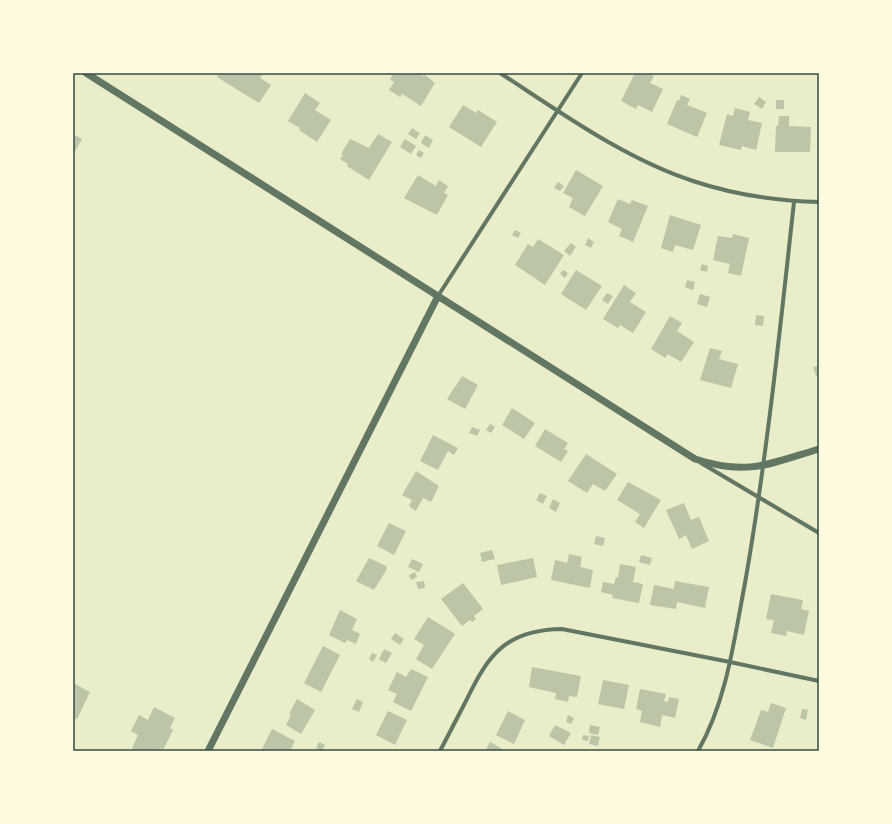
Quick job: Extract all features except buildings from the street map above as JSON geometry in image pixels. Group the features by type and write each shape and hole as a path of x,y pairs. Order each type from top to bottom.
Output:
{"street":[{"path":"86,73 694,459 819,533"},
{"path":"500,73 558,111 628,152 655,166 692,181 729,192 794,202 819,202"},
{"path":"208,751 438,296 582,73"},
{"path":"698,751 713,721 726,682 760,499 794,202"},
{"path":"694,459 714,465 734,468 764,466 819,449"},
{"path":"440,751 481,669 498,651 510,642 526,634 546,630 562,630 730,662 819,681"}]}
